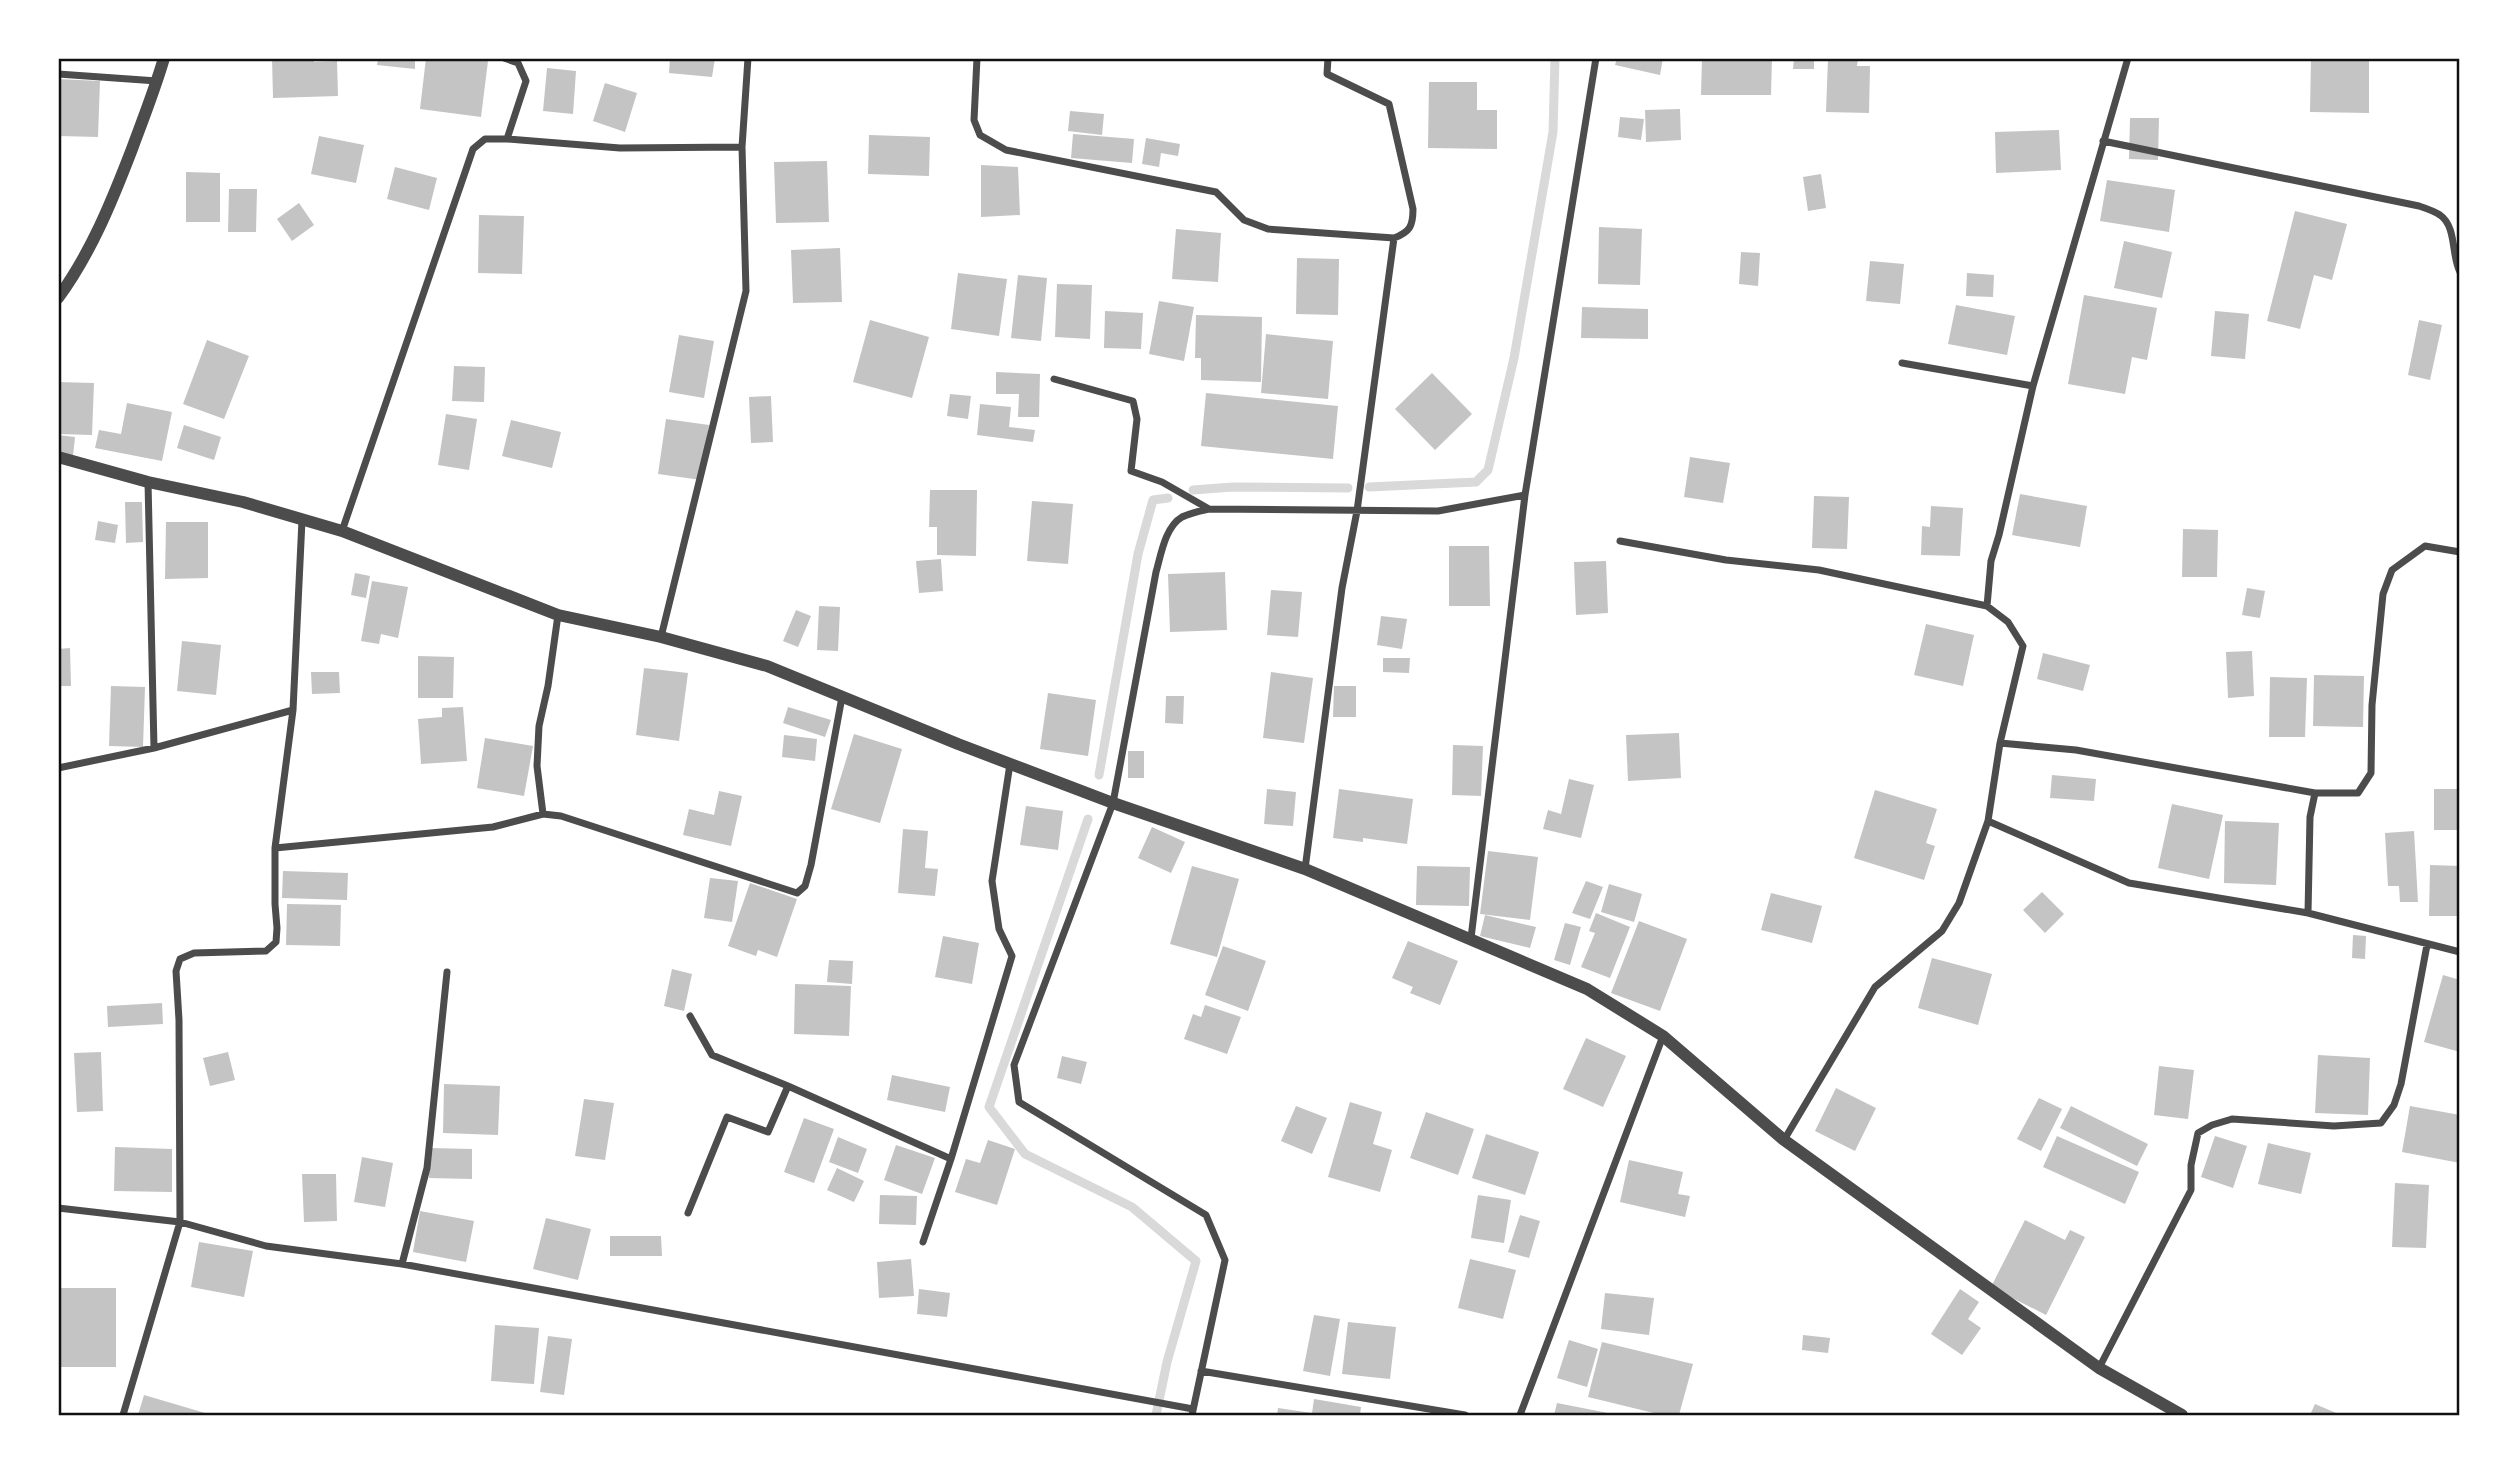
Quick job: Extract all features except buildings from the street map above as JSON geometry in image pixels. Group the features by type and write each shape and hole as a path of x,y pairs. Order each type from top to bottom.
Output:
{"street":[{"path":"58,298 72,279 107,214 158,81 164,58"},
{"path":"504,58 518,62 526,81 507,139"},
{"path":"661,637 746,291 742,147 748,58"},
{"path":"977,58 974,120 980,135 1006,150 1216,192 1244,220 1268,229 1394,238 1407,233 1413,223 1413,209 1389,104 1327,74 1328,58"},
{"path":"1471,938 1525,495 1596,58"},
{"path":"1987,606 1991,561 2033,386 2128,58"},
{"path":"58,74 158,81"},
{"path":"342,531 473,149 485,139 620,148 742,147"},
{"path":"2103,141 2419,205 2441,215 2452,234 2454,261 2460,272"},
{"path":"1305,869 1342,588 1357,511 1394,238"},
{"path":"1902,363 2033,386"},
{"path":"1055,379 1133,401 1137,419 1131,471 1162,482 1209,509"},
{"path":"58,457 148,482 243,502 342,531 558,615 661,637 767,666 1113,803 1305,869 1587,989 1663,1036 1784,1140 2099,1367 2182,1415"},
{"path":"148,482 154,748"},
{"path":"58,1208 180,1222 266,1246 402,1264 1193,1412 1225,1259 1206,1215 1019,1102 1014,1065 1113,803 1156,572 1166,538 1175,522 1209,509 1438,511 1525,495"},
{"path":"122,1415 180,1222 179,1020 176,971 180,959 194,953 266,951 276,942 275,848 293,710 302,520"},
{"path":"1620,541 1726,560 1819,570 1987,606 2008,622 2023,646 2000,743 1988,821 1959,903 1942,931 1875,987 1784,1140"},
{"path":"2000,743 2076,750 2315,793 2358,793 2371,774 2372,705 2383,594 2392,570 2425,546 2460,552"},
{"path":"543,814 537,766 539,726 548,686 558,615"},
{"path":"275,848 493,827 543,814 561,816 797,892 806,886 811,865 842,697"},
{"path":"58,768 154,748 293,710"},
{"path":"923,1242 951,1160 1012,956 999,929 992,881 1010,764"},
{"path":"2308,913 2310,817 2315,793"},
{"path":"1988,821 2129,883 2308,913 2460,952"},
{"path":"2099,1367 2190,1190 2191,1165 2199,1133 2212,1125 2232,1119 2334,1126 2381,1123 2394,1105 2401,1084 2427,945"},
{"path":"402,1264 427,1168 447,972"},
{"path":"690,1016 712,1055 788,1086 951,1160"},
{"path":"1520,1415 1663,1036"},
{"path":"688,1213 727,1117 768,1132 788,1086"},
{"path":"1201,1371 1465,1415"}],"waterway":[{"path":"1369,487 1476,482 1488,470 1514,358 1553,132 1555,58"},
{"path":"1193,490 1233,487 1348,488"},
{"path":"1099,775 1138,554 1153,500 1168,498"},
{"path":"1088,819 989,1107 1025,1154 1132,1207 1196,1261 1167,1362 1156,1415"}]}
